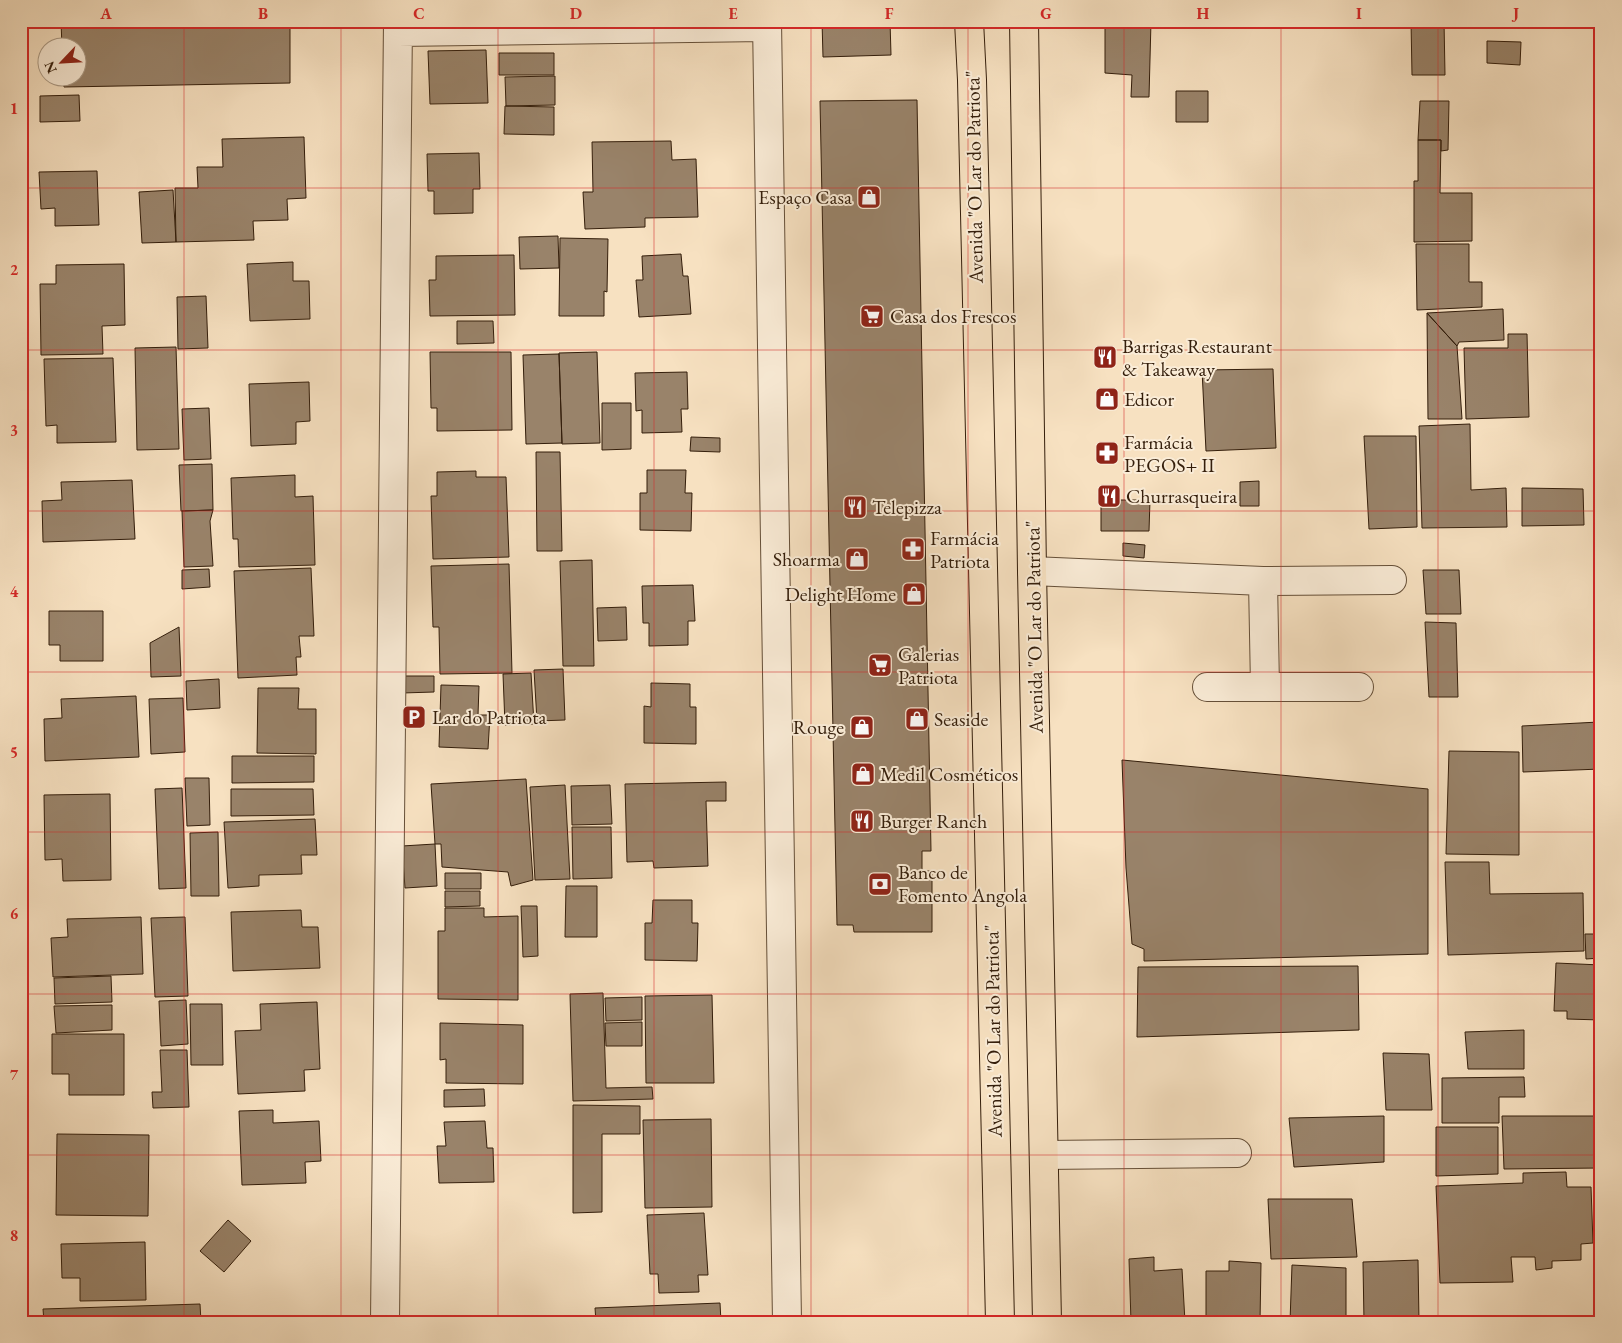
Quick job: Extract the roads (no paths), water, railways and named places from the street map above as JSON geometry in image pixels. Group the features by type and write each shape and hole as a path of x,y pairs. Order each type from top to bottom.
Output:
{"main road":[{"name":"Avenida \"O Lar do Patriota\"","path":"969,21 1000,1322"},
{"name":"Avenida \"O Lar do Patriota\"","path":"1024,21 1032,571 1047,1322"}],"street":[{"path":"385,1322 398,26 767,24 787,1322"},
{"path":"1032,571 1263,581 1392,580"},
{"path":"1263,581 1265,687"},
{"path":"1208,687 1359,687"},
{"path":"1044,1155 1237,1153"}],"place":[{"name":"Espaço Casa","path":"869,197"},
{"name":"Casa dos Frescos","path":"872,316"},
{"name":"Barrigas Restaurant & Takeaway","path":"1105,357"},
{"name":"Edicor","path":"1107,399"},
{"name":"Farmácia PEGOS+ II","path":"1107,453"},
{"name":"Churrasqueira","path":"1109,496"},
{"name":"Telepizza","path":"855,507"},
{"name":"Farmácia Patriota","path":"913,549"},
{"name":"Shoarma","path":"857,559"},
{"name":"Delight Home","path":"914,594"},
{"name":"Galerias Patriota","path":"880,665"},
{"name":"Lar do Patriota","path":"414,717"},
{"name":"Seaside","path":"917,719"},
{"name":"Rouge","path":"862,727"},
{"name":"Medil Cosméticos","path":"863,774"},
{"name":"Burger Ranch","path":"862,821"},
{"name":"Banco de Fomento Angola","path":"880,884"}]}
